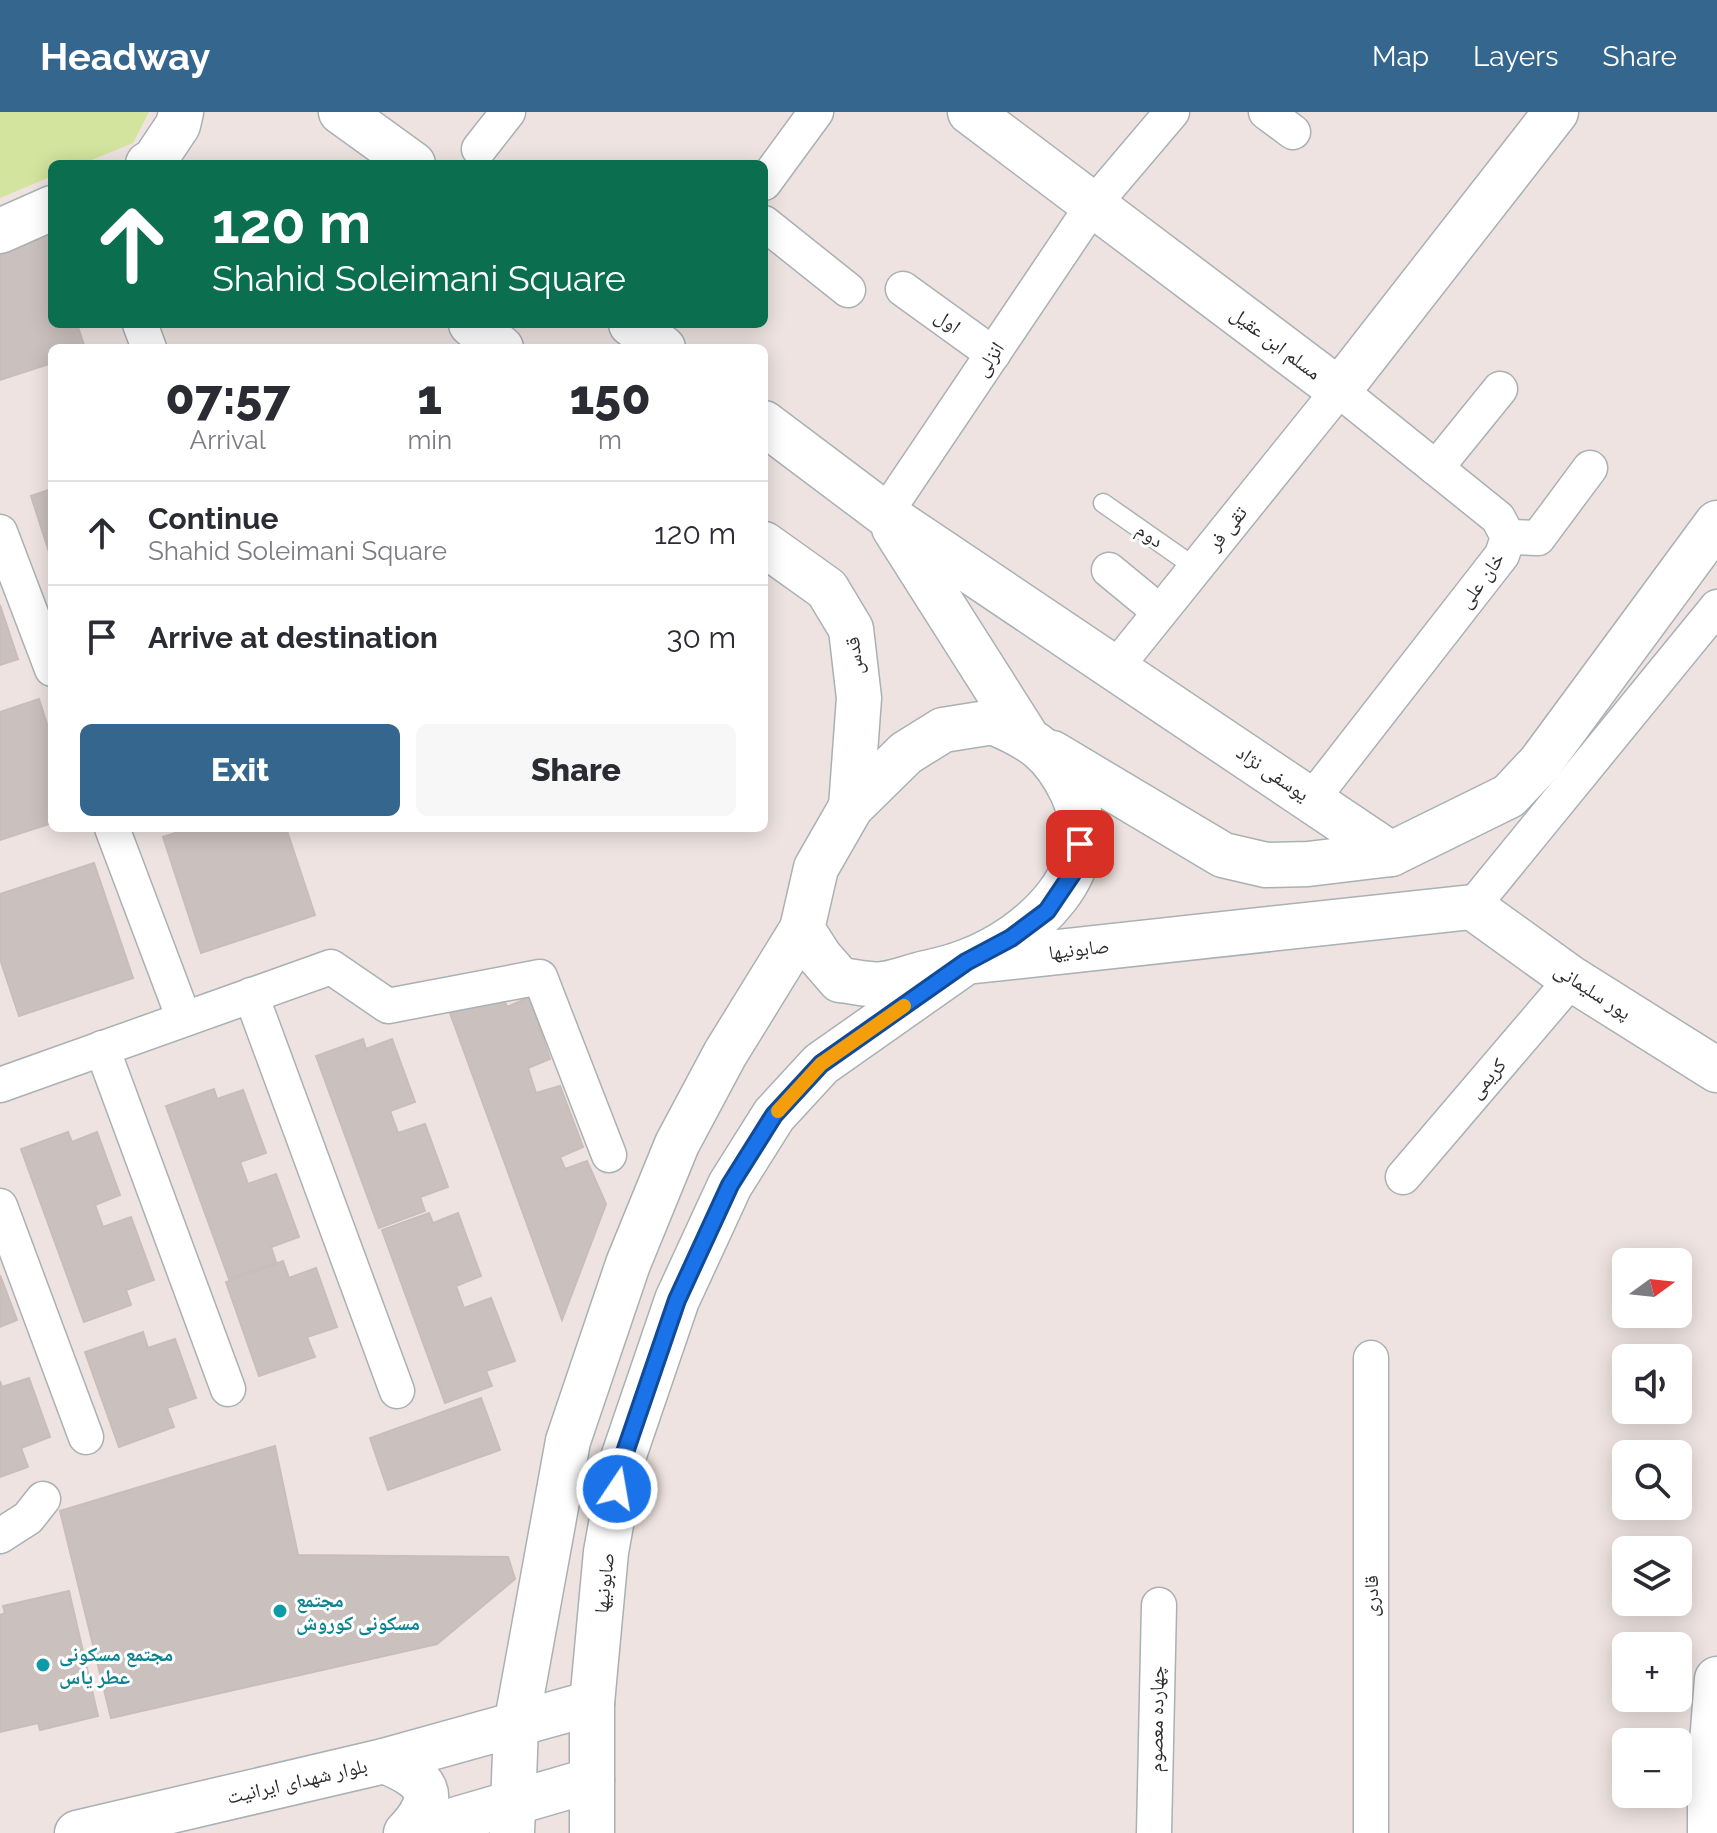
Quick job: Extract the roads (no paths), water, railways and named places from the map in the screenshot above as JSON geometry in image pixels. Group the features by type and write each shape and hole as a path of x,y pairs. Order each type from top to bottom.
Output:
{"street":[{"path":"160,160 178,125 181,112"},
{"path":"341,112 407,160"},
{"path":"479,149 508,112"},
{"path":"768,178 816,112"},
{"name":"انزلی","path":"885,514 1093,205 1172,112"},
{"name":"مسلم ابن عقیل","path":"987,117 1093,205 1339,390 1550,114"},
{"path":"0,231 48,210"},
{"path":"768,226 848,290"},
{"name":"اول","path":"903,289 993,354"},
{"path":"476,328 496,344"},
{"path":"636,328 658,344"},
{"path":"1436,468 1500,389"},
{"name":"خان علی","path":"1312,799 1502,555 1508,537 1498,518 1339,390"},
{"name":"تقی فر","path":"1116,667 1339,390"},
{"name":"یوسفی نژاد","path":"768,426 885,514 1391,854"},
{"path":"1508,537 1538,538 1590,468"},
{"path":"802,929 840,980 882,984 966,962 1011,938 1047,911 1072,874 1080,844 1080,809 1066,779 1036,743 885,514"},
{"path":"512,1819 516,1726 568,1441 628,1264 677,1144 725,1054 802,929 816,868 851,807 906,753 943,730 993,722 1036,743 1223,855 1266,865 1308,864 1391,854 1509,796 1540,763 1717,523"},
{"path":"0,532 48,655"},
{"name":"قدس","path":"768,547 827,589 851,629 859,698 851,807"},
{"path":"1109,570 1160,612"},
{"path":"1472,907 1717,607"},
{"path":"114,832 184,1019"},
{"name":"صابونیها","path":"592,1833 592,1703 606,1552 623,1458 677,1300 730,1185 774,1115 821,1064 966,962 1472,907"},
{"name":"پور سلیمانی","path":"1472,907 1572,979 1717,1070"},
{"path":"3,1076 102,1048 331,967 388,1006 540,977 609,1155"},
{"name":"کریمی","path":"1403,1177 1572,979"},
{"path":"251,995 397,1391"},
{"path":"102,1048 228,1389"},
{"path":"0,1206 86,1437"},
{"name":"قادری","path":"1371,1358 1371,1833"},
{"path":"0,1536 28,1518 43,1499"},
{"name":"چهارده معصوم","path":"1154,1833 1159,1605"},
{"path":"1710,1833 1717,1679"},
{"name":"بلوار شهدای ایرانیت","path":"77,1833 384,1761 592,1703"},
{"path":"384,1761 412,1772 424,1788 426,1803 422,1816 407,1833"},
{"path":"407,1833 512,1819 592,1780"}],"lane":[{"name":"دوم","path":"1103,503 1196,568"}],"place":[{"name":"مجتمع مسکونی کوروش","path":"280,1611"},
{"name":"مجتمع مسکونی عطر یاس","path":"43,1665"}]}
